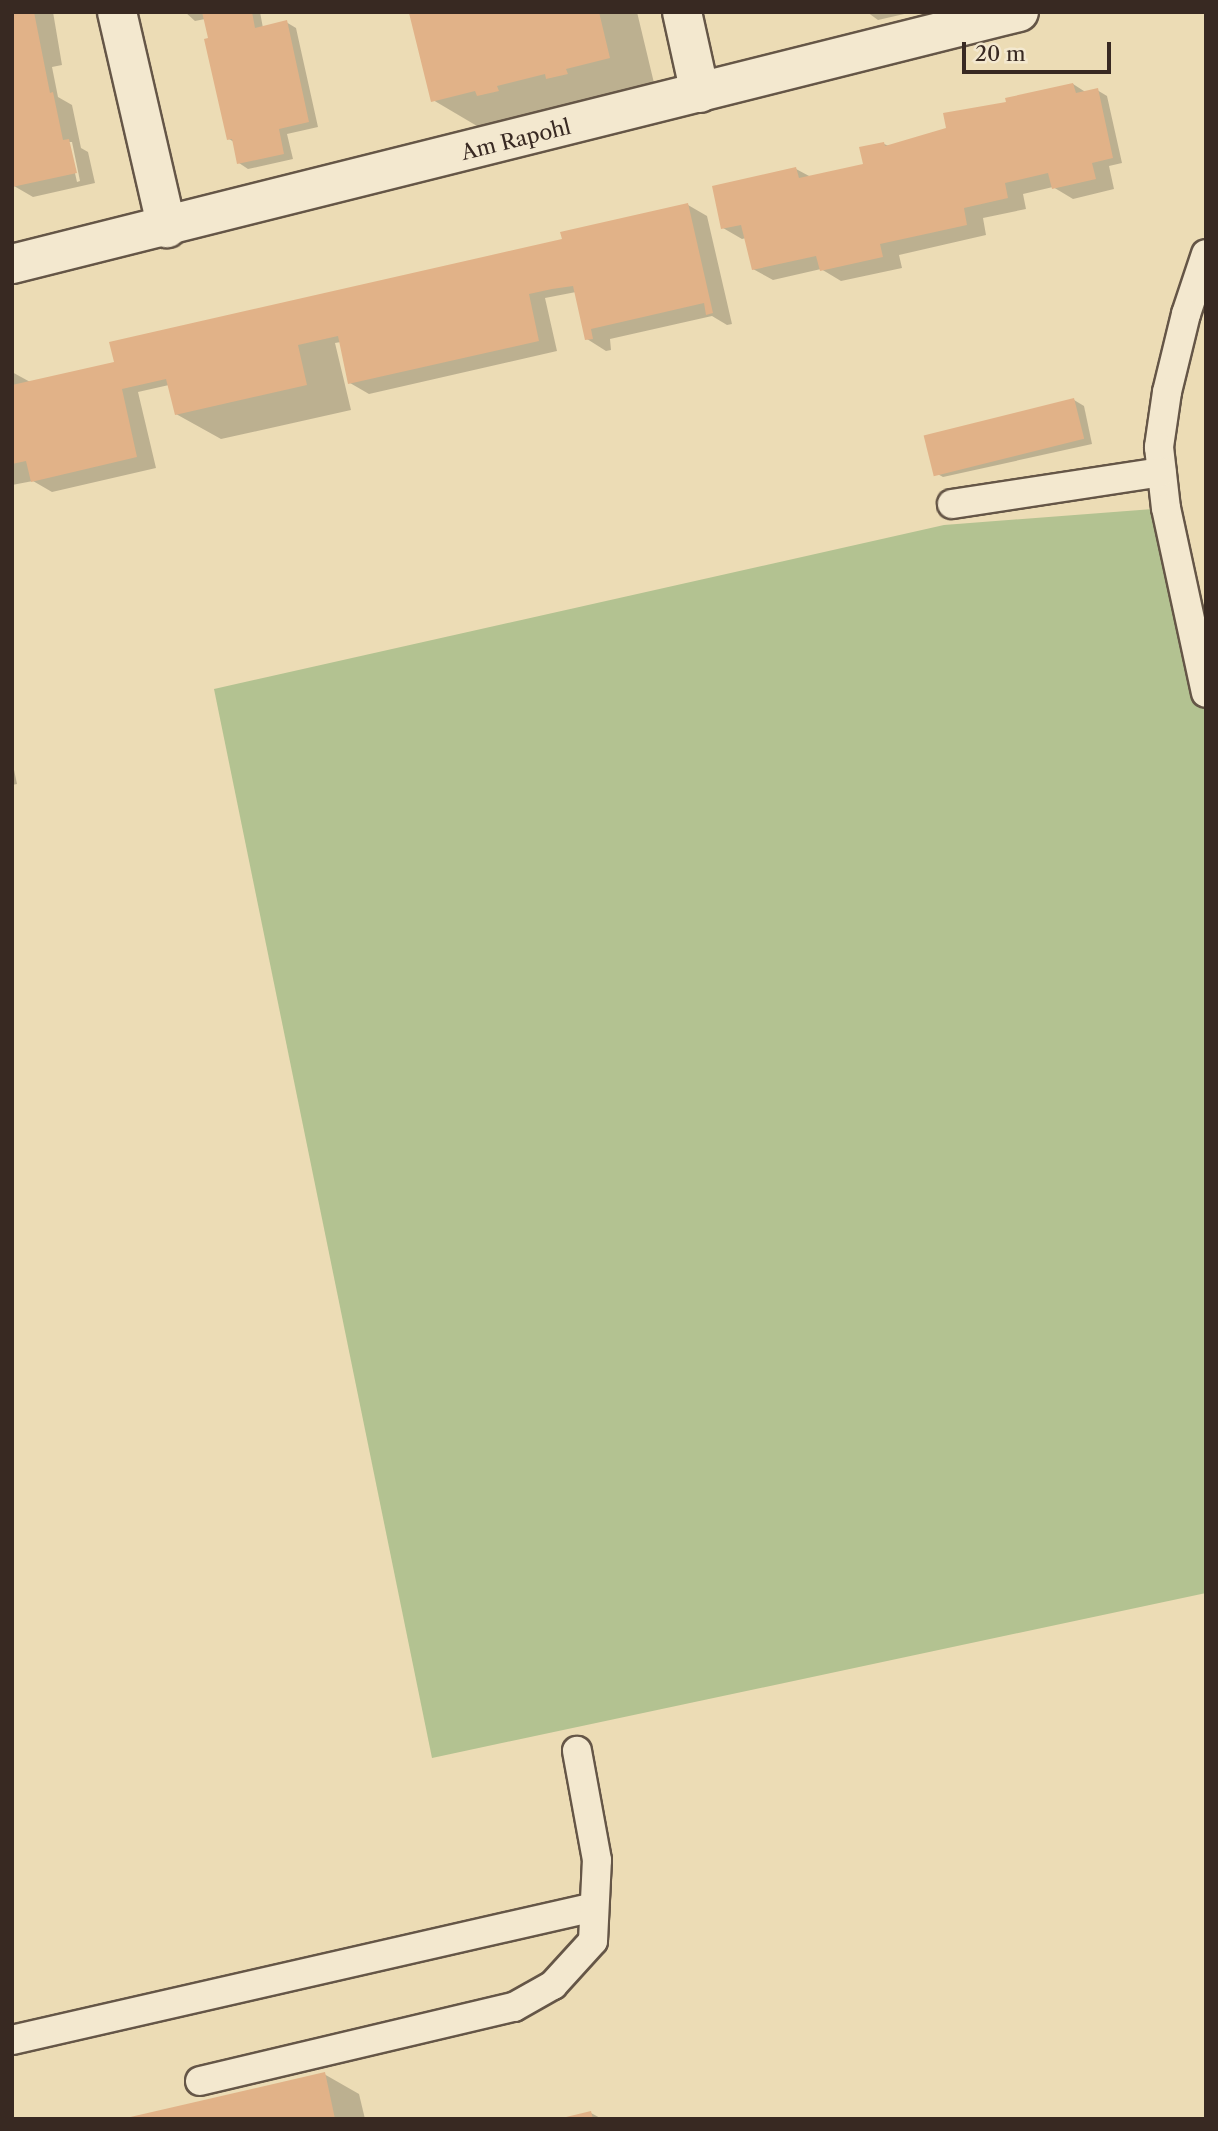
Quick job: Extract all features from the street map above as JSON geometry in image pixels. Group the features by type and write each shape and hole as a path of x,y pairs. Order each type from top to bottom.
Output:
{"street":[{"path":"117,12 167,228"},
{"path":"682,12 700,93"},
{"name":"Am Rapohl","path":"12,264 167,228 1019,12"}],"lane":[{"path":"1206,254 1186,314 1167,391 1159,447 1166,508 1206,693"},
{"path":"952,504 1162,472"},
{"path":"200,2081 514,2007 552,1985 593,1941 597,1860 577,1751"},
{"path":"12,2040 594,1907"}],"green space":[{"path":"1166,508 1206,693 1206,1593 432,1758 214,689 944,525"}],"building":[{"path":"12,12 34,12 50,93 53,92 63,140 69,139 77,173 12,187"},
{"path":"202,12 252,12 255,28 287,20 309,122 279,129 284,154 237,164 232,139 227,140 204,39 208,38"},
{"path":"599,12 610,58 566,69 568,74 546,79 545,74 497,86 499,91 477,96 475,91 431,102 409,13"},
{"path":"1073,83 1076,93 1098,88 1113,158 1092,163 1096,179 1052,189 1048,173 1005,183 1008,198 964,208 967,225 880,244 883,257 820,271 816,256 752,270 741,225 721,229 712,186 796,167 799,178 863,164 859,147 884,142 885,146 946,128 943,113 1006,102 1005,98"},
{"path":"688,203 713,313 706,315 704,303 591,329 593,339 585,340 573,286 552,289 529,294 539,341 348,384 338,336 298,345 307,385 175,415 166,379 122,389 137,457 31,482 26,461 12,464 12,385 114,362 109,342 562,239 560,232"},
{"path":"1074,398 1084,439 934,476 924,435"},
{"path":"325,2072 335,2119 126,2119 126,2118"},
{"path":"591,2111 593,2119 562,2119 562,2118"}]}
